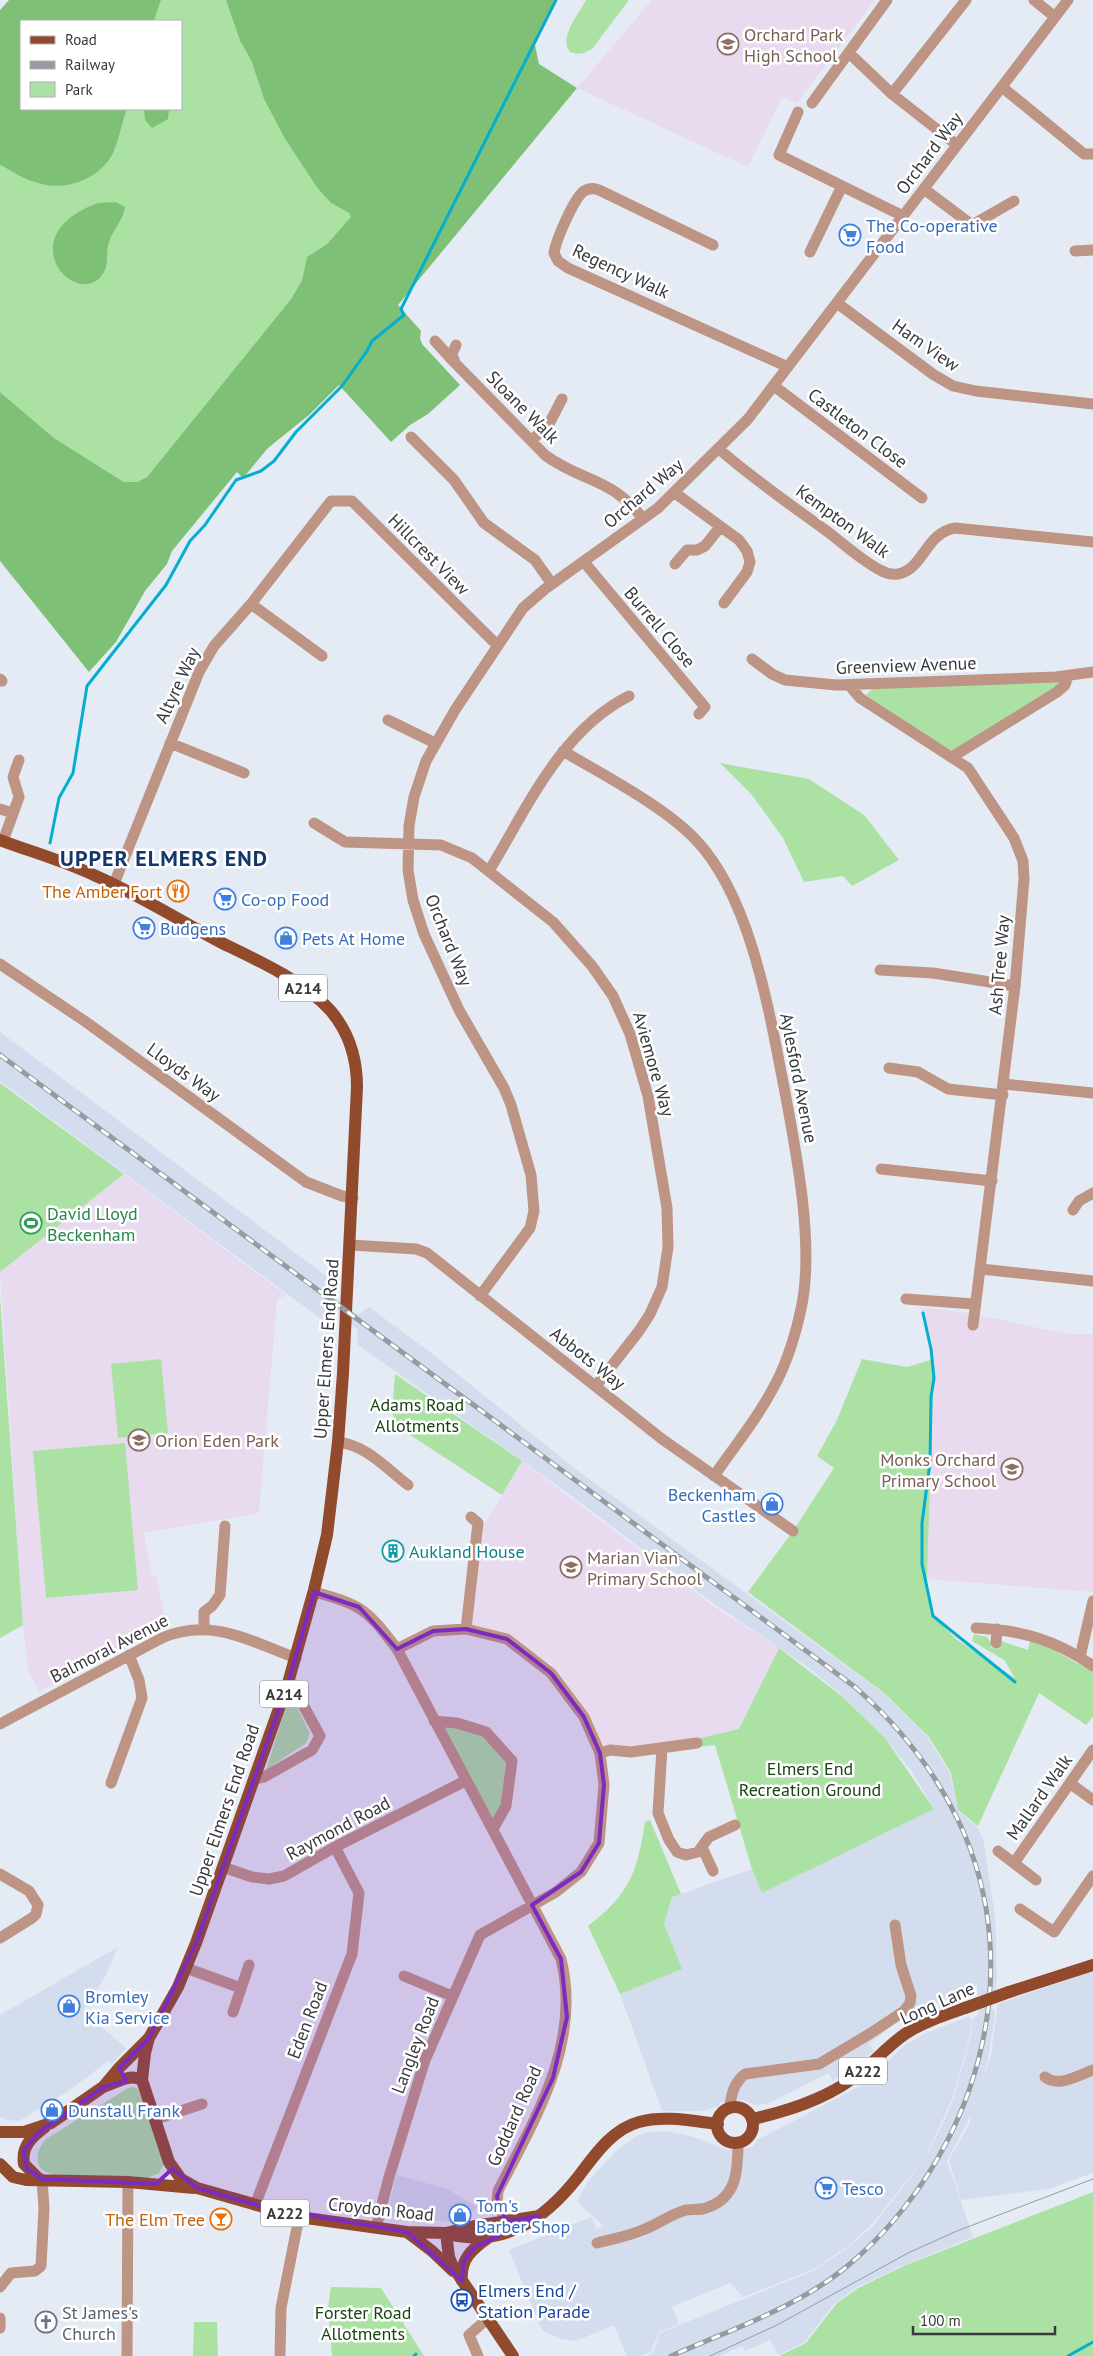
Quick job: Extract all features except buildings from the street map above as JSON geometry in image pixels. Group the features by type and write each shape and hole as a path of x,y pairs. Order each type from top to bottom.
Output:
{"main road":[{"name":"Upper Elmers End Road","path":"1,841 77,867 114,884 273,970 315,996 334,1016 348,1038 356,1062 357,1086 351,1245 338,1442 327,1535 296,1658 223,1867 178,1987 149,2038"},
{"name":"Long Lane","path":"752,2120 783,2112 827,2094 853,2079 905,2034 931,2021 1009,1992 1093,1965"},
{"path":"121,2073 142,2080 144,2053 149,2038"},
{"path":"41,2179 24,2164 24,2150 32,2138 121,2073 149,2038"},
{"name":"Croydon Road","path":"142,2080 170,2162 181,2179 196,2188"},
{"path":"730,2108 745,2110 752,2120 751,2133 747,2138 738,2142 724,2138 720,2134 718,2124 721,2114 730,2108"},
{"name":"Croydon Road","path":"446,2233 465,2238 489,2237 523,2227 559,2200 606,2143 637,2122 672,2119 718,2124"},
{"path":"0,2132 24,2132 51,2123"},
{"path":"156,2184 167,2175 170,2162"},
{"name":"Croydon Road","path":"0,2164 13,2177 26,2180 128,2182 196,2188 299,2217 407,2232 446,2233 539,2216"},
{"path":"407,2232 432,2251 462,2281"},
{"path":"446,2233 449,2257 462,2281 513,2356"},
{"path":"462,2281 462,2272 468,2254 489,2237"}],"street":[{"path":"812,103 887,0"},
{"path":"892,94 966,0"},
{"path":"1034,0 1055,17"},
{"name":"Orchard Way","path":"480,1296 526,1235 532,1222 534,1211 529,1167 504,1088 459,1010 421,925 410,886 408,844 410,817 417,788 435,743 497,645 523,608 552,584 643,519 675,493 744,423 1068,0"},
{"path":"849,53 892,94 957,145"},
{"path":"1002,87 1084,154 1093,154"},
{"path":"798,112 778,153 904,216"},
{"path":"810,252 842,186"},
{"name":"Regency Walk","path":"713,245 595,189 585,190 578,197 554,252 558,261 568,268 788,367"},
{"path":"924,189 972,225 1014,201"},
{"path":"1075,251 1093,250"},
{"name":"Ham View","path":"837,303 934,375 954,386 976,391 1093,404"},
{"name":"Sloane Walk","path":"436,341 531,441 555,462 612,488 632,505 643,519"},
{"path":"455,363 452,354 456,345"},
{"name":"Castleton Close","path":"774,386 922,498"},
{"path":"531,441 549,424 562,399"},
{"path":"411,437 454,480 484,522 536,560 552,584"},
{"name":"Kempton Walk","path":"719,449 876,568 887,573 899,574 910,570 935,537 944,530 955,528 1093,542"},
{"path":"675,493 744,546 750,562 744,577 724,603"},
{"name":"Altyre Way","path":"114,884 199,672 214,646 252,604 331,501"},
{"name":"Hillcrest View","path":"331,501 352,501 497,645"},
{"path":"675,564 687,550 697,550 705,546 720,527"},
{"name":"Burrell Close","path":"584,562 705,708 699,714"},
{"path":"252,604 322,656"},
{"name":"Greenview Avenue","path":"752,659 772,674 785,680 817,684 849,685 1068,676 1093,672"},
{"path":"952,757 1057,692 1065,685 1068,676"},
{"name":"Ash Tree Way","path":"849,685 860,698 972,772 1014,838 1021,856 1024,879 1015,986 981,1269 974,1304 973,1325"},
{"path":"489,871 562,751 593,719 629,696"},
{"path":"388,720 435,743"},
{"path":"170,743 244,773"},
{"name":"Aylesford Avenue","path":"562,751 654,807 695,839 720,875 737,909 758,970 769,1012 795,1144 804,1236 805,1273 803,1296 796,1328 771,1393 714,1476"},
{"path":"1,841 19,797 13,776 19,760"},
{"path":"0,809 13,813"},
{"name":"Aviemore Way","path":"314,823 345,842 441,845 455,849 472,858 553,922 572,942 606,985 623,1017 630,1034 649,1104 667,1208 668,1247 662,1288 650,1314 596,1386"},
{"name":"Lloyds Way","path":"0,964 86,1022 306,1182 342,1196 353,1198"},
{"path":"880,970 933,973 1015,986"},
{"path":"889,1068 918,1072 948,1089 1003,1089 1093,1093"},
{"path":"881,1169 992,1181"},
{"path":"1074,1210 1079,1201 1093,1193"},
{"name":"Abbots Way","path":"351,1245 421,1250 638,1421 793,1531"},
{"path":"981,1269 1093,1281"},
{"path":"906,1299 974,1304"},
{"path":"338,1442 351,1443 362,1449 408,1486"},
{"path":"466,1629 478,1523 471,1517"},
{"path":"204,1628 204,1612 212,1606 220,1595 225,1526"},
{"name":"Goddard Road","path":"314,1592 345,1600 359,1607 372,1616 398,1648 434,1721 494,1829 561,1959 566,1981 567,2017 553,2078 534,2122 498,2191 497,2204 507,2221"},
{"path":"1080,1657 1093,1601"},
{"name":"Balmoral Avenue","path":"0,1724 129,1655 173,1634 204,1628 227,1633 296,1658"},
{"path":"976,1628 997,1629 1038,1636 1080,1657 1093,1666"},
{"name":"Langley Road","path":"376,2228 389,2176 425,2060 480,1935 556,1892 580,1872 599,1843 604,1785 600,1753 584,1717 551,1673 506,1639 466,1629 433,1631 398,1648"},
{"path":"996,1643 997,1629"},
{"path":"111,1784 142,1698 139,1680 129,1655"},
{"path":"254,1779 264,1776 312,1750 320,1736 295,1690 288,1683"},
{"path":"434,1721 457,1723 486,1732 512,1761 506,1806 494,1829"},
{"path":"600,1753 610,1750 630,1752 697,1742"},
{"path":"662,1748 658,1814 669,1840 677,1852 686,1855 698,1852 708,1837 735,1825"},
{"name":"Mallard Walk","path":"1014,1863 1093,1750"},
{"name":"Raymond Road","path":"223,1867 268,1880 284,1876 335,1847 466,1781"},
{"path":"1071,1784 1093,1800"},
{"name":"Eden Road","path":"255,2205 352,1954 358,1893 335,1847"},
{"path":"702,1847 713,1871"},
{"name":"Mallard Walk","path":"998,1851 1036,1880"},
{"path":"0,1874 29,1891 38,1904 36,1914 32,1918 0,1938"},
{"path":"1020,1909 1054,1932 1093,1876"},
{"path":"730,2108 731,2095 738,2080 745,2074 819,2064 904,2011 910,2003 911,1996 901,1965 894,1925"},
{"path":"233,2012 249,1965"},
{"path":"186,1968 241,1988"},
{"path":"404,1976 452,1996"},
{"path":"1045,2077 1051,2082 1059,2082 1093,2070"},
{"path":"156,2119 202,2104"},
{"path":"597,2242 630,2235 684,2210 703,2209 718,2204 730,2191 736,2180 738,2142"},
{"path":"0,2287 11,2273 16,2271 35,2271 41,2266 44,2208 41,2179"},
{"path":"127,2356 128,2182"},
{"path":"280,2356 281,2308 299,2217"},
{"path":"0,2318 0,2328"},
{"path":"478,2356 470,2335 487,2319"}],"highlighted area":[{"path":"314,1592 359,1607 397,1649 433,1631 466,1629 507,1639 551,1673 584,1717 600,1753 604,1785 599,1843 581,1872 532,1905 561,1959 567,2017 553,2078 497,2196 499,2208 508,2221 539,2216 474,2248 464,2261 462,2281 407,2232 267,2208 197,2188 172,2169 156,2184 42,2179 27,2169 23,2151 38,2133 103,2087 126,2081 119,2068 149,2038 196,1943 288,1683"}],"shaded area":[{"name":"Orchard Park High School","path":"652,0 875,0 797,103 782,97 748,167 577,88"},
{"path":"0,1032 330,1279 337,1300 358,1315 369,1307 435,1356 573,1467 883,1693 928,1737 950,1774 958,1811 977,1827 983,1839 995,1916 997,1978 992,2009 995,2012 989,2055 982,2081 991,2055 998,2004 1093,1971 1093,2173 1048,2189 961,2200 949,2160 969,2125 971,2115 947,2161 973,2237 857,2287 834,2304 805,2342 778,2355 770,2340 745,2351 742,2346 720,2356 646,2356 653,2353 660,2333 813,2271 845,2250 873,2226 922,2162 939,2132 953,2100 972,2030 971,2021 979,2013 981,1995 977,1996 977,1985 907,2015 869,2044 874,2051 833,2081 828,2073 770,2103 755,2105 744,2100 720,2102 719,2106 702,2111 662,2111 620,1994 681,1969 664,1924 672,1897 752,1869 762,1892 934,1809 957,1875 934,1808 912,1772 885,1738 843,1696 809,1668 713,1603 565,1491 358,1345 357,1329 336,1314 325,1322 0,1081"},
{"name":"Orion Eden Park","path":"124,1174 286,1295 277,1300 259,1513 144,1533 152,1576 156,1575 166,1626 39,1692 28,1669 23,1625 0,1272"},
{"name":"Monks Orchard Primary School","path":"920,1307 975,1314 1067,1334 1093,1334 1093,1592 927,1579 934,1359"},
{"name":"Marian Vian Primary School","path":"522,1461 712,1605 779,1648 739,1729 691,1740 630,1747 603,1745 588,1714 551,1664 505,1635 470,1627 484,1530 482,1529"},
{"path":"118,1947 105,1977 83,2011 126,2048 111,2065 108,2061 70,2090 19,2121 0,2117 0,2015"},
{"path":"970,2016 971,2029 952,2099 923,2160 873,2223 847,2247 814,2269 743,2297 730,2283 672,2307 679,2324 659,2332 651,2352 641,2356 627,2356 614,2325 576,2341 561,2339 542,2330 509,2250 591,2217 597,2229 604,2226 577,2202 588,2181 617,2150 636,2136 649,2132 667,2131 694,2137 727,2150 753,2147 757,2140 866,2083 906,2044 926,2033"},
{"path":"396,2175 447,2189 477,2207 466,2220 458,2223 387,2216"}],"green space":[{"path":"9,0 161,0 154,20 20,20 20,110 127,110 113,153 100,170 91,176 71,184 49,185 28,180 0,165 0,10"},
{"path":"161,0 226,0 240,41 251,60 264,99 285,139 318,189 331,203 349,213 352,217 327,244 307,257 302,280 291,299 147,477 137,482 124,482 54,438 0,392 0,165 37,183 113,152 127,110 182,110 182,20 154,20"},
{"path":"226,0 556,0 535,45 539,64 577,88 398,305 421,331 420,338 422,344 460,385 428,414 410,425 391,442 339,385 309,415 268,448 243,478 237,472 172,551 167,564 145,591 116,642 89,672 0,561 0,392 54,438 124,482 137,482 147,477 291,299 302,280 307,257 327,244 351,217 349,213 331,203 318,189 285,139 264,99 251,60 240,41"},
{"path":"586,0 629,0 592,49 581,54 573,53 570,52 566,40 571,26"},
{"path":"144,110 169,110 168,119 152,128 145,120"},
{"path":"116,202 125,207 124,212 109,242 107,263 102,275 91,283 78,283 66,276 56,264 53,250 57,233 71,217 98,203"},
{"path":"1059,680 1061,683 954,750 949,750 866,695 872,689"},
{"path":"720,763 809,779 864,815 899,860 852,886 843,876 804,882 783,838 752,795"},
{"name":"David Lloyd Beckenham","path":"0,1083 124,1174 0,1272"},
{"path":"0,1296 23,1625 0,1638"},
{"path":"161,1359 168,1433 118,1438 111,1364"},
{"path":"862,1359 907,1367 934,1359 927,1579 931,1613 956,1639 1015,1678 1004,1660 972,1641 974,1634 987,1637 991,1643 991,1648 999,1649 1001,1641 1028,1650 1030,1641 1050,1648 1093,1672 1093,1717 1086,1725 1039,1693 978,1826 958,1810 951,1773 929,1737 884,1693 748,1592 793,1531 834,1468 817,1456 836,1422"},
{"name":"Adams Road Allotments","path":"395,1374 522,1461 502,1495 401,1429 392,1414"},
{"path":"125,1443 138,1590 46,1598 33,1451"},
{"name":"Elmers End Recreation Ground","path":"779,1648 843,1697 885,1738 934,1809 762,1893 752,1869 715,1745 698,1747 696,1739 739,1729"},
{"path":"290,1694 310,1733 306,1743 266,1770"},
{"path":"434,1721 486,1732 512,1761 506,1806 493,1829"},
{"path":"650,1820 681,1894 672,1897 664,1924 682,1969 620,1994 588,1926 614,1903 629,1881 639,1855 645,1822"},
{"path":"128,2088 138,2089 165,2162 159,2173 148,2178 86,2178 52,2174 41,2168 37,2159 39,2149 46,2139"},
{"path":"1093,2192 1093,2356 779,2356 806,2343 837,2303 858,2288 906,2265"},
{"name":"Forster Road Allotments","path":"331,2287 381,2288 424,2356 332,2356 328,2307"},
{"path":"194,2322 217,2322 218,2356 193,2356"}],"waterway":[{"path":"50,843 59,798 73,773 87,686 166,585 190,541 205,525 236,480 261,471 274,461 296,432 342,386 372,341 404,315 401,309 556,0"},
{"path":"923,1313 931,1349 934,1378 931,1397 930,1462 922,1523 922,1564 933,1616 1015,1682"},
{"path":"1068,2356 1093,2342"}],"tram line":[{"path":"710,2356 777,2325 908,2253 957,2231 1093,2179"}],"railway":[{"path":"0,1055 855,1687 886,1716 913,1748 926,1765 958,1820 979,1878 990,1938 989,1999 979,2058 959,2116 931,2170 894,2219 851,2263 831,2279 788,2305 671,2356"}],"place":[{"name":"Orchard Park High School","path":"728,44"},
{"name":"The Co-operative Food","path":"850,235"},
{"name":"The Amber Fort","path":"178,891"},
{"name":"Co-op Food","path":"225,899"},
{"name":"Budgens","path":"144,928"},
{"name":"Pets At Home","path":"286,938"},
{"name":"David Lloyd Beckenham","path":"31,1223"},
{"name":"Orion Eden Park","path":"139,1440"},
{"name":"Monks Orchard Primary School","path":"1012,1469"},
{"name":"Beckenham Castles","path":"772,1504"},
{"name":"Aukland House","path":"393,1551"},
{"name":"Marian Vian Primary School","path":"571,1567"},
{"name":"Bromley Kia Service","path":"69,2006"},
{"name":"Dunstall Frank","path":"52,2110"},
{"name":"Tesco","path":"826,2188"},
{"name":"Tom's Barber Shop","path":"460,2215"},
{"name":"The Elm Tree","path":"221,2219"},
{"name":"Elmers End / Station Parade","path":"462,2300"},
{"name":"St James's Church","path":"46,2322"}],"district":[{"name":"UPPER ELMERS END","path":"164,858"}]}
